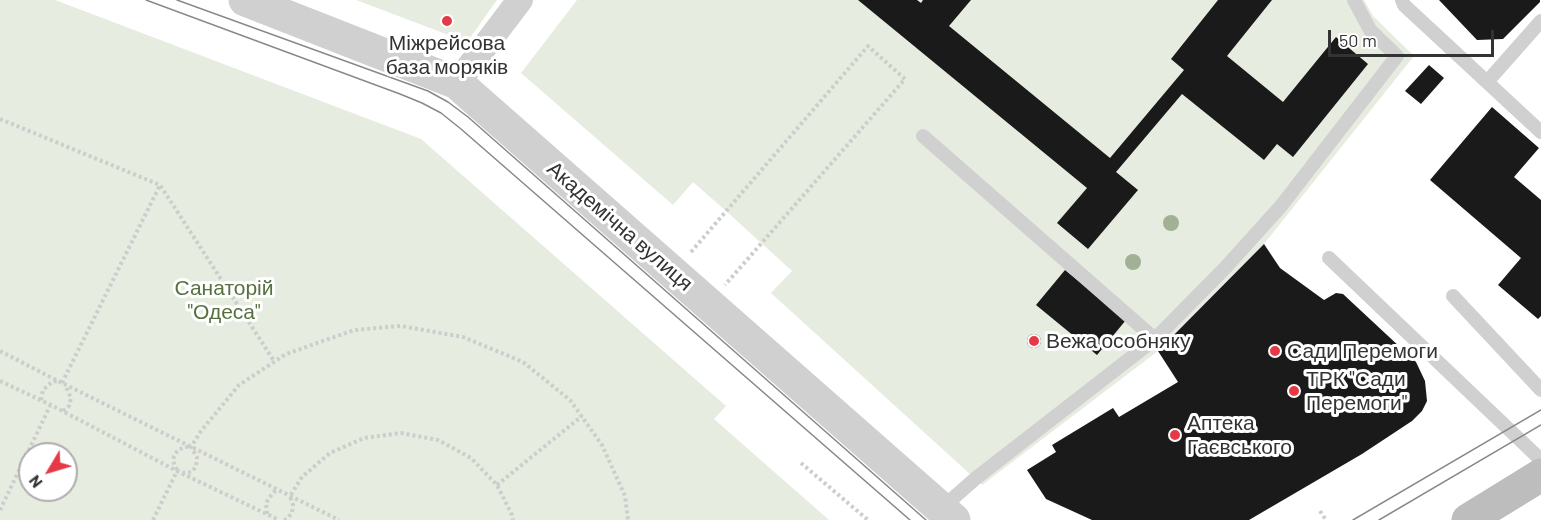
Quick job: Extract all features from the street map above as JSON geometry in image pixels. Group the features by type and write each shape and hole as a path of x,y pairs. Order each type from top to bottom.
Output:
{"main road":[{"path":"1467,520 1541,475"}],"street":[{"name":"Академічна вулиця","path":"245,0 457,83 948,514"},
{"path":"457,83 520,0"}],"lane":[{"path":"948,514 976,478 1155,339 1226,267 1281,206 1397,56 1370,30 1354,0"},
{"path":"1402,0 1404,5 1541,132"},
{"path":"1487,82 1541,21"},
{"path":"923,136 1155,339"},
{"path":"1329,258 1541,460"},
{"path":"1453,296 1541,390"}],"path":[{"path":"690,253 868,46 905,79 725,285"},
{"path":"0,119 160,185 274,361"},
{"path":"62,383 160,185"},
{"path":"191,447 201,430 240,385 286,354 354,330 401,326 463,337 523,362 570,400 607,455 625,496 628,520"},
{"path":"0,351 339,520"},
{"path":"0,381 279,520"},
{"path":"40,401 43,390 52,382 62,383 70,392 71,398 69,406 63,412"},
{"path":"0,510 51,405"},
{"path":"497,485 582,416"},
{"path":"284,520 292,513 293,506 290,496 302,477 330,453 364,438 401,433 438,440 471,458 497,485 513,520"},
{"path":"177,471 192,472 196,466 197,457 191,447"},
{"path":"153,520 177,471 173,461 174,456 178,450 191,447"},
{"path":"801,463 868,520"},
{"path":"267,514 266,503 274,492 280,491"},
{"path":"1320,511 1326,520"}],"green space":[{"name":"Санаторій \"Одеса\"","path":"0,0 55,0 421,139 726,406 714,419 829,520 0,520"},
{"name":"Міжрейсова база моряків","path":"356,0 497,0 467,42"},
{"path":"577,0 1364,0 1373,16 1414,56 1264,244 1158,351 982,485 771,293 792,271 726,211 693,182 673,205 521,73"}],"building":[{"path":"858,0 917,0 921,3 923,0 971,0 949,26 1110,158 1184,70 1171,59 1218,0 1272,0 1227,56 1283,102 1336,37 1368,64 1293,157 1277,144 1264,160 1182,94 1116,172 1138,190 1088,249 1057,223 1087,188"},
{"path":"1439,0 1540,0 1540,2 1503,39 1477,40"},
{"path":"1429,65 1444,78 1421,104 1405,91"},
{"path":"1492,107 1539,148 1514,177 1541,200 1541,316 1538,319 1498,285 1521,258 1430,180"},
{"name":"ТРК \"Сади Перемоги\"","path":"1264,244 1280,268 1324,300 1336,293 1343,294 1416,362 1425,381 1427,401 1422,411 1412,421 1362,454 1249,520 1092,520 1046,499 1027,470 1056,452 1052,445 1113,408 1119,417 1178,382 1158,351"},
{"path":"1065,270 1126,320 1097,355 1036,305"},
{"name":"Вежа особняку","path":"1034,334 1039,336 1041,341 1039,346 1034,348 1029,346 1027,341 1029,336"}],"tram line":[{"path":"146,0 400,94 441,113 910,520"},
{"path":"177,0 428,91 448,102 468,117 926,520"},
{"path":"1353,520 1541,410"},
{"path":"1379,520 1541,425"}],"place":[{"name":"Міжрейсова база моряків","path":"447,21"},
{"name":"Вежа особняку","path":"1034,341"},
{"name":"Сади Перемоги","path":"1275,351"},
{"name":"ТРК \"Сади Перемоги\"","path":"1294,391"},
{"name":"Аптека Гаєвського","path":"1175,435"}]}
